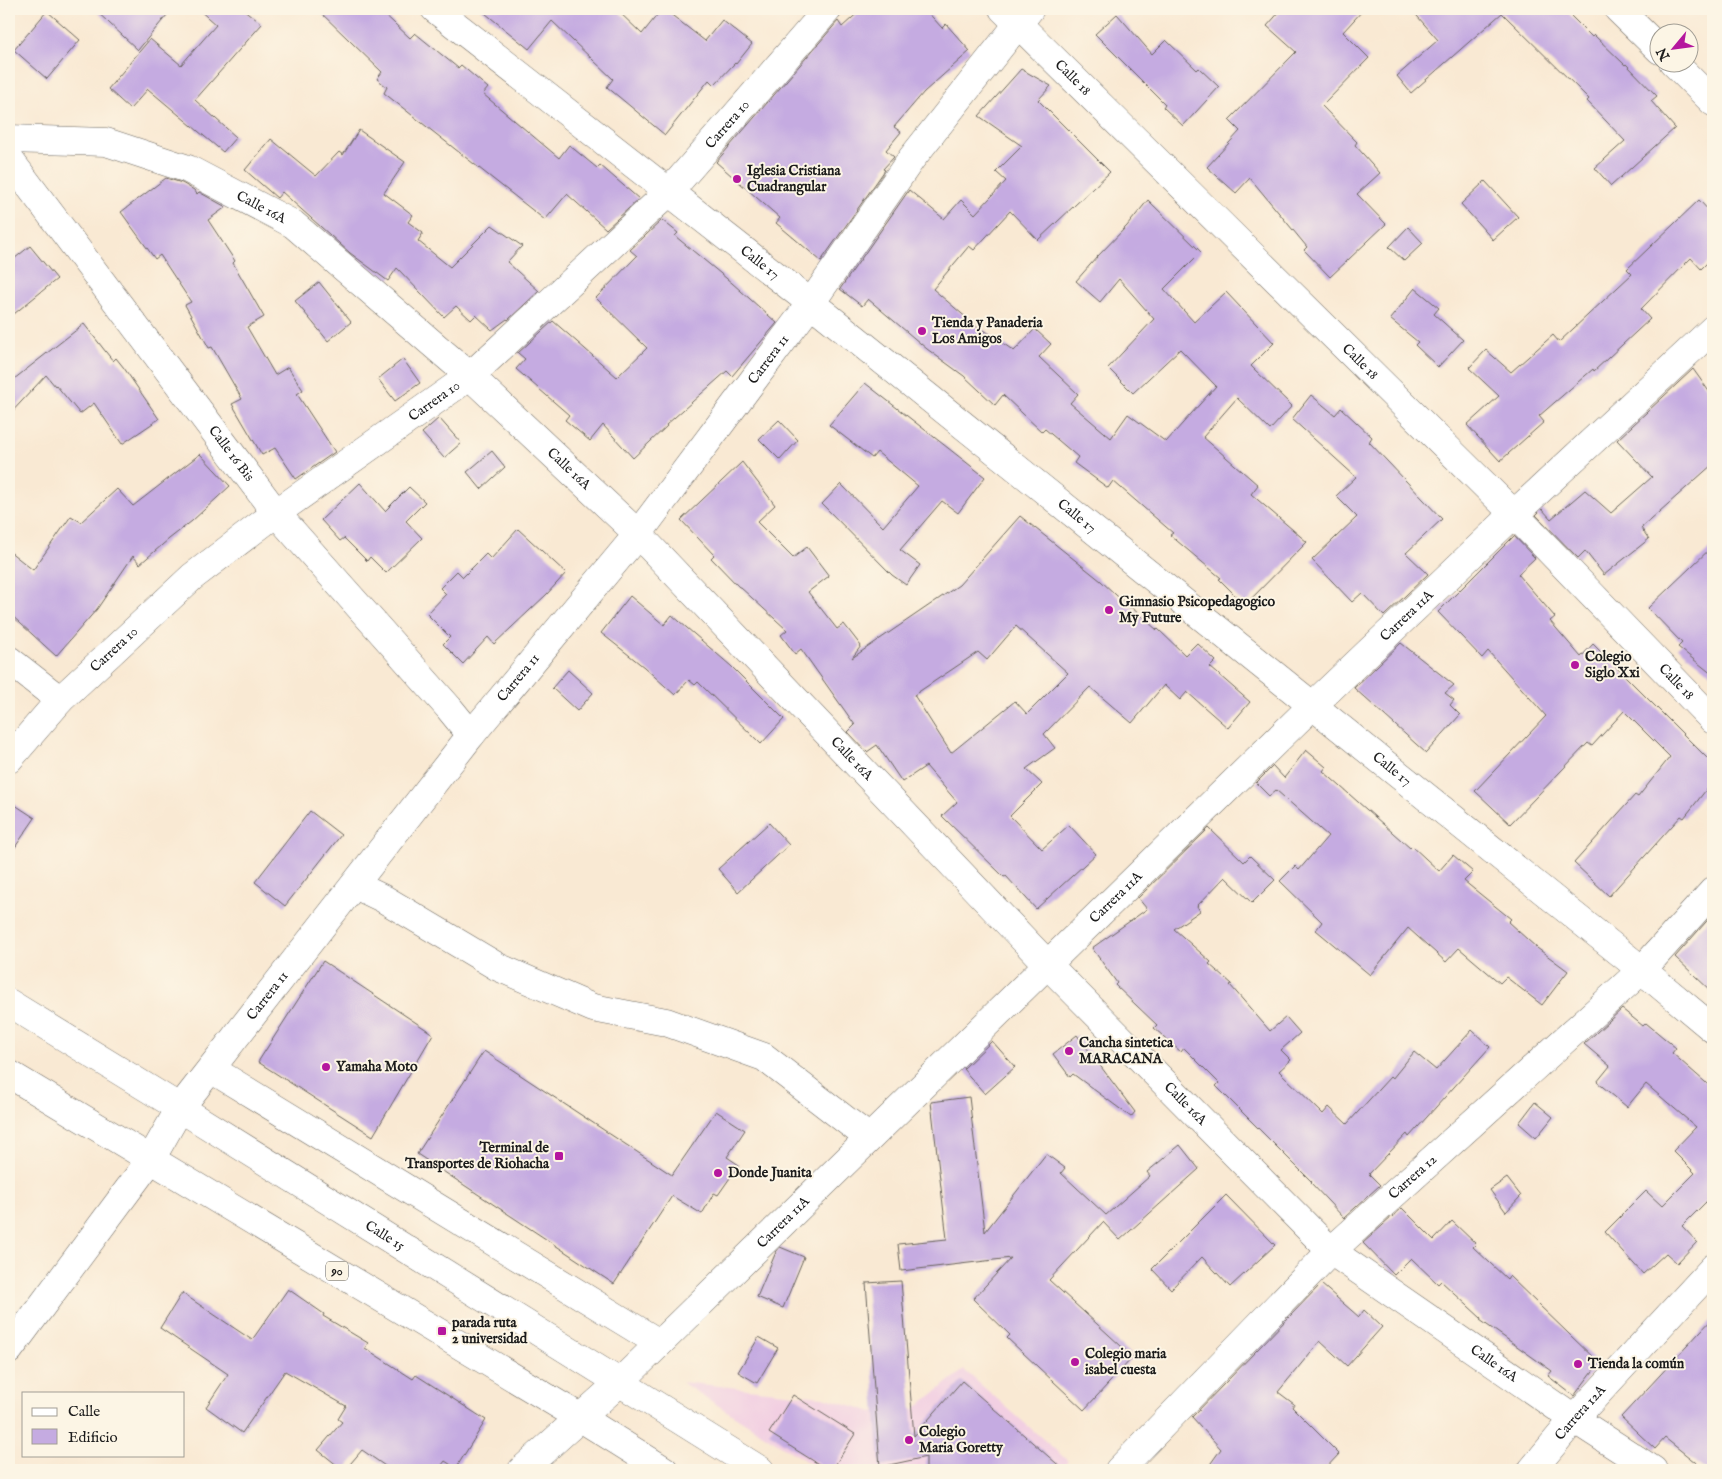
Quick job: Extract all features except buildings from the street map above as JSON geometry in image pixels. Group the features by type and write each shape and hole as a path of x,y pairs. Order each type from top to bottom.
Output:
{"main road":[{"name":"Calle 17","path":"435,9 811,304 1642,970 1713,1029"},
{"name":"Carrera 10","path":"9,759 60,700 192,577 276,513 470,376 669,192 828,9"},
{"path":"1618,9 1650,40"},
{"name":"Carrera 11","path":"9,1350 151,1159 180,1108 471,735 638,534 811,304 912,158 1017,14"},
{"name":"Calle 18","path":"1017,14 1514,514 1713,720"},
{"path":"1683,72 1713,102"},
{"name":"Calle 16A","path":"9,139 106,142 188,169 293,224 470,376 638,534 1047,964 1332,1251 1574,1419 1653,1470"},
{"name":"Calle 16 Bis","path":"9,159 276,513 471,735"},
{"name":"Carrera 11A","path":"522,1470 620,1382 1312,706 1514,514 1713,329"},
{"path":"9,660 60,700"},
{"path":"355,884 384,899 498,967 593,1008 666,1022 764,1057 869,1138"},
{"name":"Carrera 12","path":"1119,1470 1332,1251 1642,970 1713,891"},
{"name":"Calle 15","path":"9,1003 760,1470"},
{"path":"211,1069 659,1343"},
{"name":"90","path":"9,1074 581,1418 664,1470"},
{"name":"Carrera 12A","path":"1532,1470 1574,1419 1713,1268"}],"shaded area":[{"name":"Colegio Maria Goretty","path":"964,1370 1068,1461 1060,1470 820,1470 681,1382 823,1397 900,1420"}],"place":[{"name":"Iglesia Cristiana Cuadrangular","path":"737,179"},
{"name":"Tienda y Panaderia Los Amigos","path":"922,331"},
{"name":"Gimnasio Psicopedagogico My Future","path":"1109,610"},
{"name":"Colegio Siglo Xxi","path":"1575,665"},
{"name":"Cancha sintetica MARACANA","path":"1069,1051"},
{"name":"Yamaha Moto","path":"326,1067"},
{"name":"Terminal de Transportes de Riohacha","path":"559,1156"},
{"name":"Donde Juanita","path":"718,1173"},
{"name":"parada ruta 2 universidad","path":"442,1331"},
{"name":"Colegio maria isabel cuesta","path":"1075,1362"},
{"name":"Tienda la común","path":"1578,1364"},
{"name":"Colegio Maria Goretty","path":"909,1440"}]}
